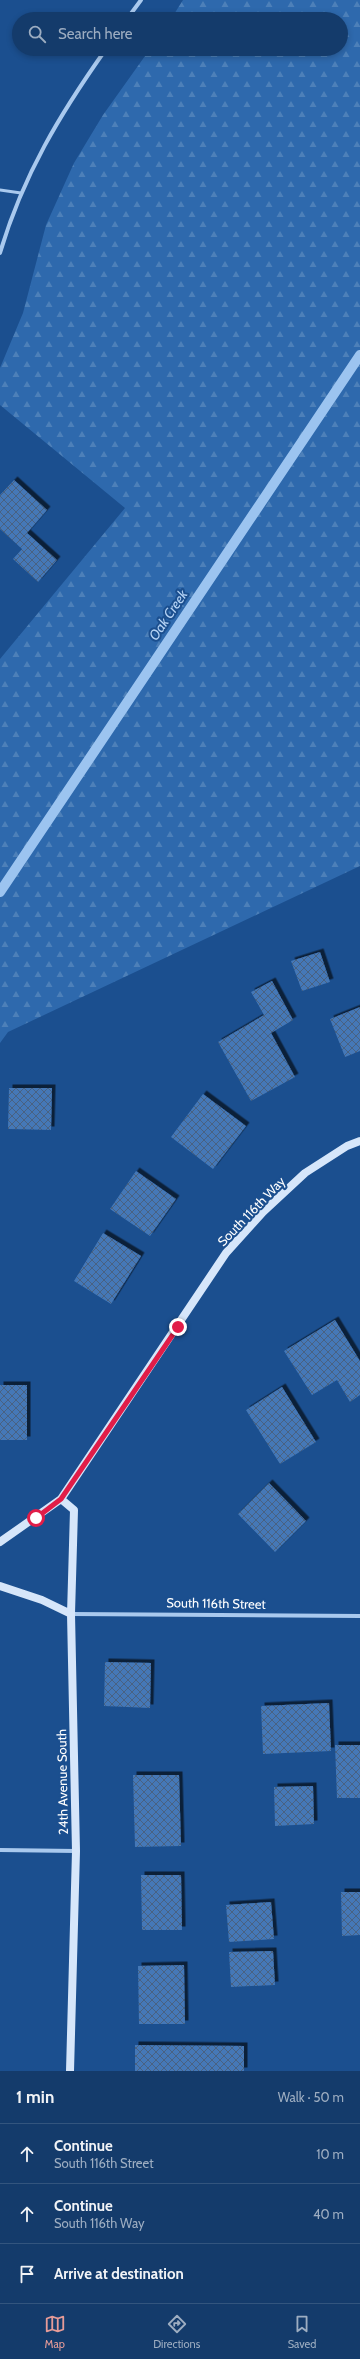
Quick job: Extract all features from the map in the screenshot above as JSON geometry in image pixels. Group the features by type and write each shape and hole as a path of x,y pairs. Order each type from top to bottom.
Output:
{"street":[{"path":"133,12 141,0"},
{"path":"0,252 12,212 43,147 74,94 101,56"},
{"name":"South 116th Way","path":"61,1499 226,1253 263,1212 305,1174 347,1146 360,1141"},
{"path":"0,1542 61,1499"},
{"name":"24th Avenue South","path":"61,1499 74,1510 71,1614 76,1851 70,2071"},
{"path":"0,1586 42,1600 71,1614"},
{"name":"South 116th Street","path":"71,1614 360,1616"},
{"path":"0,1850 76,1851"}],"lane":[{"path":"0,190 21,193"}],"green space":[{"path":"183,0 360,0 360,866 8,1032 0,1043 0,659 125,508 0,405 0,368 23,313 46,225 74,163 103,115 145,56 348,56 348,12 175,12"}],"building":[{"path":"14,480 47,510 27,533 57,560 38,582 13,559 22,549 0,529 0,495"},
{"path":"320,952 330,982 302,991 291,961"},
{"path":"272,981 293,1020 271,1033 295,1077 251,1101 218,1042 264,1015 251,992"},
{"path":"360,1007 360,1051 345,1057 330,1019"},
{"path":"9,1088 52,1088 51,1130 8,1129"},
{"path":"203,1094 246,1126 213,1169 171,1137"},
{"path":"136,1171 176,1199 150,1236 110,1209"},
{"path":"103,1233 141,1256 111,1304 74,1281"},
{"path":"335,1320 360,1361 360,1395 350,1402 337,1380 312,1395 284,1351"},
{"path":"0,1385 27,1385 27,1440 0,1440"},
{"path":"282,1387 316,1442 280,1464 246,1410"},
{"path":"269,1483 306,1521 275,1552 238,1514"},
{"path":"105,1662 151,1663 150,1708 104,1706"},
{"path":"329,1703 331,1751 263,1754 261,1706"},
{"path":"335,1745 360,1745 360,1798 337,1798"},
{"path":"133,1775 179,1775 181,1846 135,1847"},
{"path":"313,1786 314,1824 275,1826 274,1787"},
{"path":"141,1875 181,1875 182,1930 142,1930"},
{"path":"341,1892 360,1892 360,1935 342,1936"},
{"path":"271,1902 274,1939 229,1942 226,1905"},
{"path":"273,1951 275,1985 231,1987 229,1952"},
{"path":"184,1965 185,2024 139,2024 138,1966"},
{"path":"135,2045 244,2046 244,2071 135,2071"}],"waterway":[{"name":"Oak Creek","path":"0,892 360,355"}],"route":[{"path":"36,1518 61,1499 178,1327"}]}
